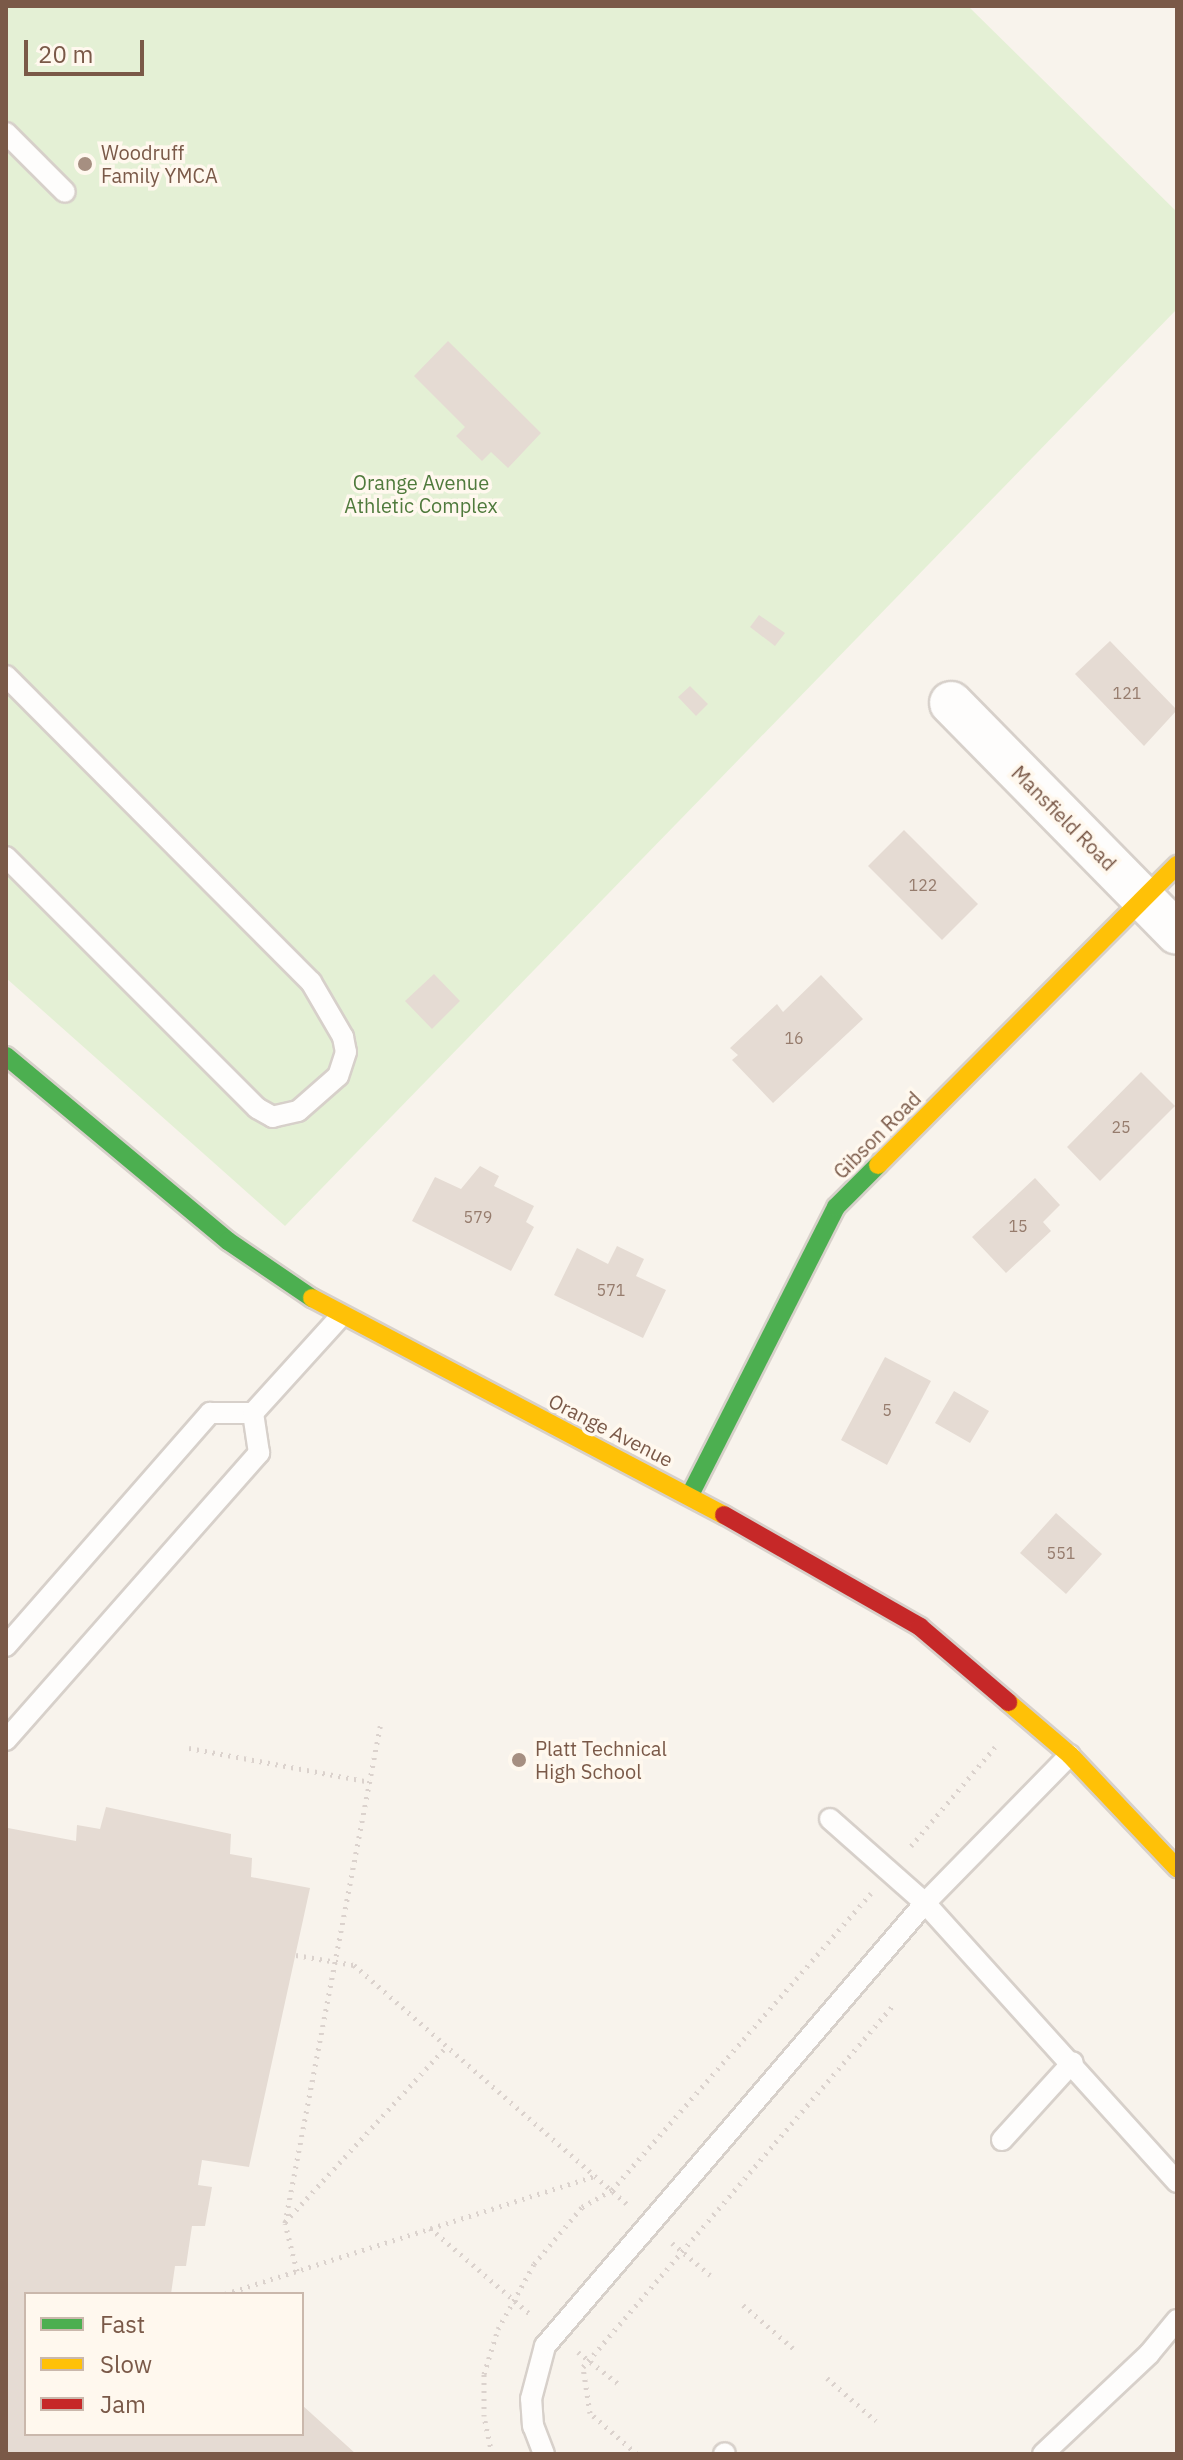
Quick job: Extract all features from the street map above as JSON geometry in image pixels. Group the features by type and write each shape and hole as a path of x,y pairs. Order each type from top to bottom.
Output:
{"main road":[{"name":"Gibson Road","path":"690,1495 836,1207 1177,865"},
{"name":"Orange Avenue","path":"6,1056 228,1241 340,1317 690,1495 920,1627 1070,1755 1177,1868"}],"street":[{"name":"Mansfield Road","path":"951,703 1177,933"}],"lane":[{"path":"6,133 65,192"},
{"path":"6,676 311,982 343,1037 346,1052 338,1076 298,1111 273,1117 257,1108 6,857"},
{"path":"6,1646 210,1413 253,1413 340,1317"},
{"path":"6,1740 259,1453 253,1413"},
{"path":"544,2454 533,2426 531,2399 545,2346 925,1903 1070,1755"},
{"path":"830,1819 925,1903 1073,2062 1177,2182"},
{"path":"1002,2140 1073,2062"},
{"path":"1043,2454 1149,2354 1177,2320"}],"path":[{"path":"297,2271 285,2223 381,1722"},
{"path":"911,1846 996,1746"},
{"path":"189,1748 370,1782"},
{"path":"492,2454 484,2416 484,2374 498,2329 516,2302 534,2264 582,2207 612,2190 872,1892"},
{"path":"296,1955 354,1965 631,2207"},
{"path":"637,2454 590,2413 583,2367 893,2005"},
{"path":"285,2223 447,2046"},
{"path":"231,2292 595,2175"},
{"path":"430,2228 535,2318"},
{"path":"665,2237 710,2275"},
{"path":"743,2305 793,2348"},
{"path":"571,2346 620,2385"},
{"path":"827,2378 876,2421"}],"green space":[{"name":"Orange Avenue Athletic Complex","path":"6,6 968,6 1177,212 1177,309 285,1226 6,978"}],"building":[{"path":"448,341 541,433 508,468 491,452 482,461 456,436 465,427 414,376"},
{"path":"759,615 785,633 775,646 750,627"},
{"path":"1110,641 1177,710 1144,746 1075,674"},
{"path":"690,686 708,704 696,716 678,697"},
{"path":"904,830 978,904 942,940 868,866"},
{"path":"434,974 460,1001 432,1029 405,1001"},
{"path":"821,975 863,1019 773,1103 732,1060 738,1055 730,1048 777,1004 783,1012"},
{"path":"1141,1072 1175,1106 1100,1181 1067,1147"},
{"path":"480,1166 499,1176 494,1186 534,1206 526,1222 534,1227 511,1271 412,1221 435,1177 461,1189"},
{"path":"1035,1178 1060,1205 1043,1222 1051,1231 1006,1273 972,1237"},
{"path":"617,1246 644,1259 636,1276 666,1290 643,1338 554,1295 577,1248 608,1264"},
{"path":"885,1357 931,1381 887,1465 841,1440"},
{"path":"954,1391 989,1411 970,1443 935,1423"},
{"path":"1056,1513 1102,1554 1066,1594 1020,1553"},
{"path":"106,1807 231,1834 230,1854 252,1858 251,1877 310,1888 249,2167 202,2160 198,2185 212,2187 205,2226 192,2226 186,2266 175,2266 171,2292 24,2292 24,2436 304,2436 304,2407 356,2454 6,2454 6,1839 8,1828 76,1841 77,1825 100,1829"}],"traffic: fast":[{"path":"6,1056 228,1241 312,1298"},
{"path":"690,1495 836,1207 878,1165"}],"traffic: slow":[{"path":"878,1165 1177,865"},
{"path":"312,1298 724,1515"},
{"path":"1008,1702 1070,1755 1177,1868"}],"traffic: jam":[{"path":"724,1515 920,1627 1008,1702"}],"place":[{"name":"Woodruff Family YMCA","path":"85,164"},
{"name":"Platt Technical High School","path":"519,1760"}]}
